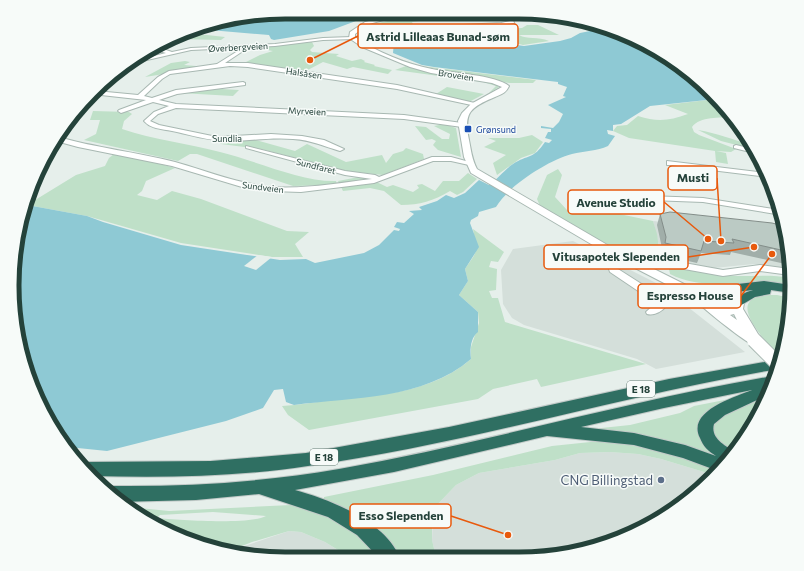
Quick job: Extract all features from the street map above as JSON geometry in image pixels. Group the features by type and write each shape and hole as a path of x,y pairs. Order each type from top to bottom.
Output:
{"highway":[{"path":"710,292 764,285 785,288"},
{"path":"739,310 751,294 762,292 784,295"},
{"name":"E 18","path":"93,470 235,467 338,455 464,430 686,380 772,366"},
{"name":"E 18","path":"119,494 184,493 258,488 348,474 691,396 767,382"},
{"path":"725,453 716,447 706,436 705,426 707,420 716,413 763,391"},
{"name":"E 18","path":"545,430 634,440 685,452 716,464"},
{"name":"E 18","path":"258,488 325,506 343,514 372,536 386,552"}],"street":[{"path":"352,38 352,33 362,25 384,19"},
{"path":"427,23 486,19"},
{"path":"370,26 406,29 501,24 512,22 511,19"},
{"name":"Øverbergveien","path":"145,59 191,49 275,45 323,39 352,38"},
{"name":"Broveien","path":"352,38 362,45 409,65 431,71 493,80 506,86 504,90 476,104 464,116 462,125"},
{"path":"161,50 171,53"},
{"path":"218,66 241,50"},
{"name":"Halsåsen","path":"139,97 150,90 156,79 162,75 218,66 246,65 350,79 410,89 476,104"},
{"name":"Myrveien","path":"121,111 151,100 186,90 242,84"},
{"name":"Myrveien","path":"101,94 139,97 176,106 284,110 404,117 462,125"},
{"name":"Sundlia","path":"176,106 157,113 148,121 150,124 223,140 264,136 311,139 324,142 340,149"},
{"path":"462,125 469,163 473,170 482,177 643,268 658,275 710,292 734,297 754,340"},
{"name":"Sundveien","path":"62,140 179,166 258,188 301,190 363,183 385,177 432,159 446,158 469,163"},
{"path":"736,147 748,150"},
{"name":"Sundfaret","path":"248,148 345,173 385,177"},
{"path":"670,163 761,174"},
{"path":"597,196 703,200 775,212"},
{"path":"623,258 612,264 613,270 661,301 662,305 651,312"},
{"path":"643,268 650,264 668,264 723,273 760,268 784,271"},
{"path":"658,275 668,264"},
{"path":"710,292 704,303 754,340 774,360"},
{"path":"713,309 724,312 739,310"}],"shaded area":[{"path":"653,221 725,228 782,247 784,269 754,264 714,268 662,258"},
{"path":"573,241 660,285 745,352 656,369 637,359 524,325 512,318 503,304 501,270 513,249"},
{"path":"610,452 638,454 661,459 708,473 681,497 652,516 620,532 587,543 553,550 518,552 435,552 432,540 433,514 436,506 456,485 479,473 555,460 580,453"},
{"path":"289,531 301,532 325,542 341,552 286,552 239,548"}],"green space":[{"path":"397,19 433,19 412,22 413,24 427,27 405,28 368,25"},
{"path":"527,25 538,25 559,35 519,35 549,41 523,45 508,41 494,41 491,36 508,36 500,29 522,28"},
{"path":"197,34 225,37 221,40 184,39"},
{"path":"312,42 314,46 310,50 312,52 339,54 336,56 352,61 361,59 365,61 364,62 375,65 374,66 392,70 388,74 353,67 347,69 323,62 304,72 244,63 260,55 273,51 255,48"},
{"path":"185,61 190,62 184,65 208,67 145,77 171,63"},
{"path":"406,66 434,73 493,83 499,87 488,94 496,86 483,82 395,70"},
{"path":"421,66 536,80 533,83 509,83"},
{"path":"447,87 484,94 469,102 436,94"},
{"path":"205,88 239,90 233,96 180,93"},
{"path":"710,100 725,117 705,119 696,123 692,127 694,132 699,135 736,149 731,152 716,151 726,153 728,164 716,162 715,151 629,138 613,131 617,126 627,125 638,116 663,120 688,114 665,105"},
{"path":"93,111 129,112 132,114 124,121 122,129 146,136 220,152 308,178 336,181 337,185 293,186 197,154 190,154 178,161 84,140 96,134 100,120 90,120"},
{"path":"444,124 456,128 461,157 438,150 433,145 436,141 432,139 426,140 415,126 426,127 442,139 449,139 450,134 434,126"},
{"path":"698,130 743,142 746,148 721,141"},
{"path":"532,135 543,142 535,153 521,158 497,175 493,163 506,155 484,147 496,141 488,138 519,138"},
{"path":"252,139 295,151 307,144 346,162 382,155 386,163 393,154 403,151 406,148 423,154 424,159 383,175 346,171 261,149 221,144 216,141"},
{"path":"114,154 146,160 175,168 146,181 142,191 137,195 157,200 172,191 201,199 287,231 309,232 295,244 303,257 272,257 181,243 87,216 31,206 33,202 76,175 105,166 109,158"},
{"path":"558,169 562,175 555,197 567,210 579,209 592,197 601,198 600,210 653,221 657,234 660,255 630,255 599,240 540,206 537,199 547,175"},
{"path":"468,173 477,179 463,192 457,195 450,191 426,202 408,205 401,205 384,191 370,188 343,191 338,181 364,176 387,187 393,185 413,192 419,188 417,185 422,184 435,191 443,181 459,181"},
{"path":"473,229 504,252 498,262 491,261 489,267 497,269 496,290 489,291 492,298 498,298 505,322 646,364 541,387 537,379 493,389 478,399 309,430 288,415 282,406 387,394 422,386 440,379 471,359 471,347 479,323 478,312 459,295 468,281 465,269 476,250"},
{"path":"669,269 675,269 728,276 782,277 785,277 785,285 761,282 714,284 699,283 684,280 670,274"},
{"path":"777,295 784,297 783,320 777,351 774,351 759,333 748,314 748,306 751,300 761,296"},
{"path":"735,398 721,404 706,414 701,419 698,426 698,433 704,444 721,458 592,429 630,425 680,413 694,406"},
{"path":"759,401 740,434 728,450 714,436 713,425 725,413"},
{"path":"600,441 631,445 689,460 713,468 708,473 661,459 638,454 610,452 580,453 555,460 479,473 456,485 436,506 432,524 432,540 435,552 396,552 367,522 347,509 324,500 324,497 433,475 552,446"},
{"path":"291,505 318,512 341,523 375,552 341,552 325,542 301,532 289,531 238,548 234,547 184,532 168,525 139,508 169,511","holes":["213,512 266,516 257,519 196,521 157,518 160,515"]}],"water":[{"path":"286,19 361,19 329,31 274,40 271,39 269,35 210,30 251,21"},
{"path":"594,30 636,46 681,74 709,100 650,106 621,124 613,125 613,131 607,130 608,134 615,136 608,146 572,154 552,162 530,174 510,190 496,207 479,212 478,216 471,220 470,223 479,247 465,269 468,281 459,295 478,312 478,332 472,341 471,359 452,372 431,382 387,394 294,405 286,402 283,389 274,390 263,408 226,421 107,451 74,448 55,419 39,387 28,354 21,320 19,286 21,251 31,206 87,216 181,245 280,260 306,259 315,263 364,253 379,245 394,230 399,231 400,229 394,227 397,222 404,223 414,214 409,211 422,210 419,207 437,201 446,195 454,198 465,193 479,180 489,185 513,164 537,152 545,142 549,143 552,140 545,138 548,132 551,132 551,129 541,128 541,126 553,128 559,122 563,114 548,105 566,97 563,96 567,87 558,84 558,82 422,65 393,53 394,41 459,40 494,42 524,46 560,41 571,38 580,33"}],"pier":[{"path":"258,255 272,257 256,270 244,266"}],"building":[{"path":"670,212 778,224 783,250 732,239 734,243 704,241 701,251 665,243 666,237 660,214"}],"place":[{"name":"Astrid Lilleaas Bunad-søm","path":"310,60"},
{"name":"Grønsund","path":"468,129"},
{"name":"Avenue Studio","path":"708,239"},
{"name":"Musti","path":"721,241"},
{"name":"Vitusapotek Slependen","path":"754,247"},
{"name":"Espresso House","path":"772,254"},
{"name":"CNG Billingstad","path":"661,480"},
{"name":"Esso Slependen","path":"508,535"}]}
